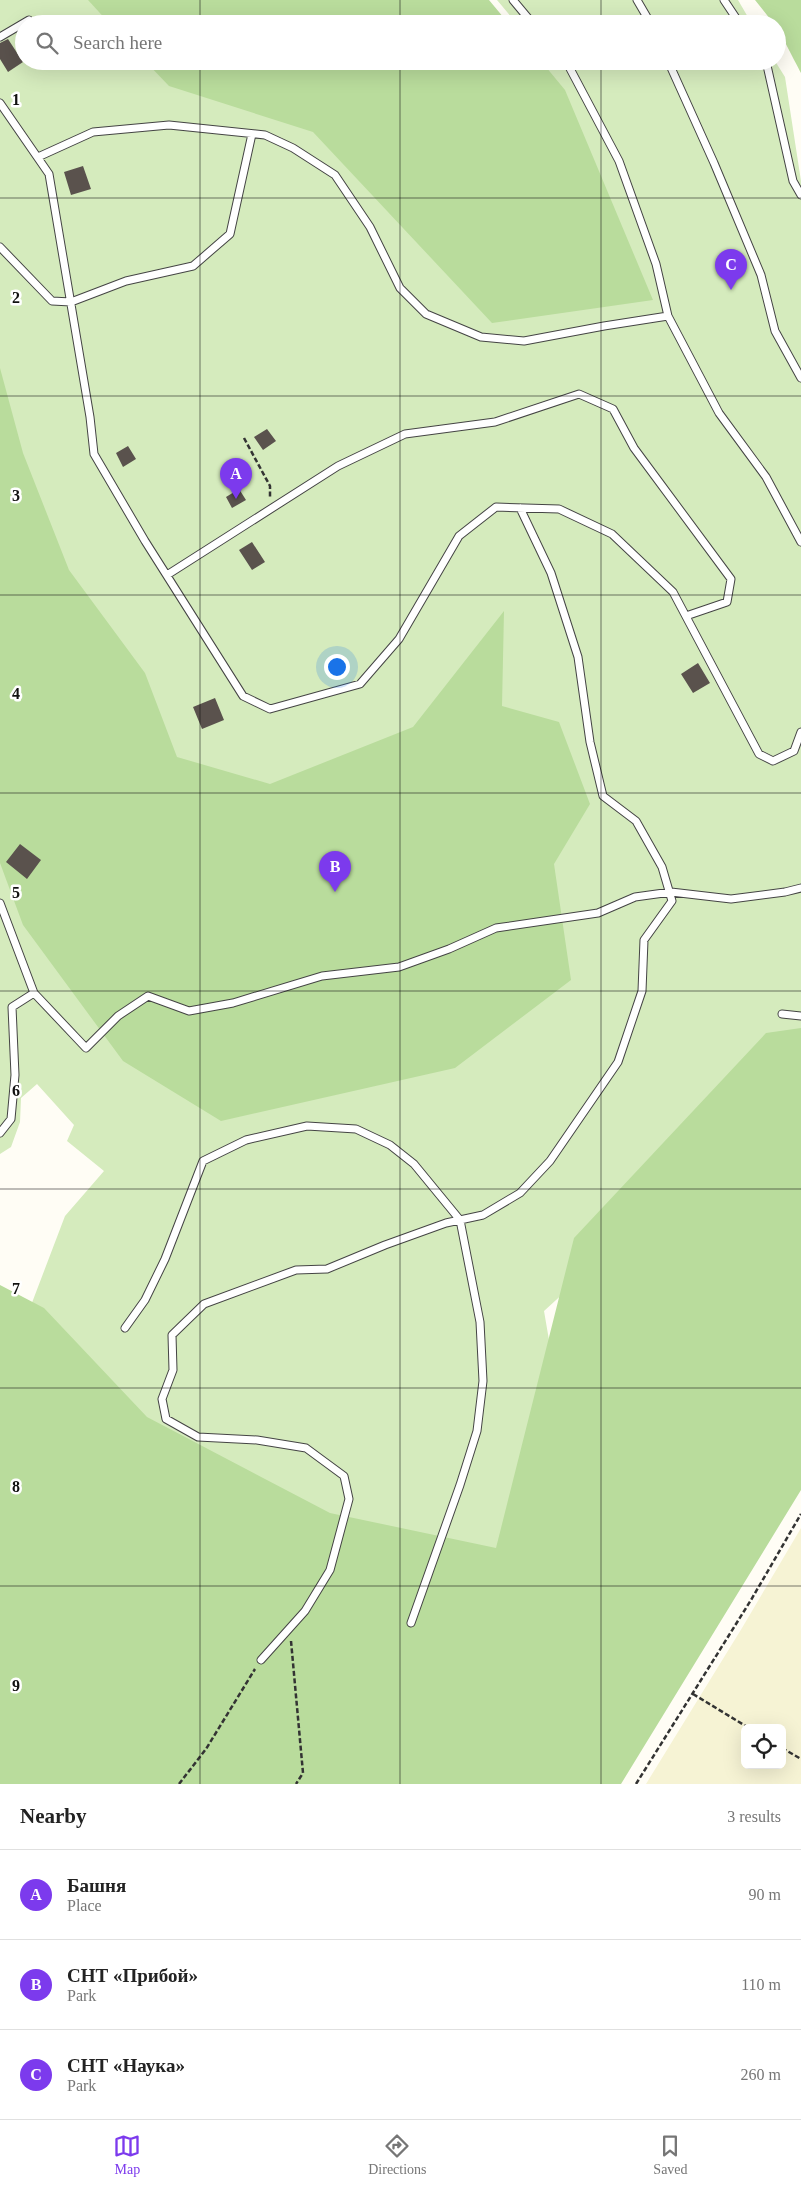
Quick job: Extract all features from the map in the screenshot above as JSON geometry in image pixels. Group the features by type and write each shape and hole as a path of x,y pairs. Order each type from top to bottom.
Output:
{"lane":[{"path":"513,0 526,15"},
{"path":"637,0 646,15"},
{"path":"724,0 734,15"},
{"path":"0,36 15,28"},
{"path":"571,70 619,162 656,264 668,316 718,413 766,477 801,542"},
{"path":"672,70 761,275 775,331 801,378"},
{"path":"768,70 793,181 801,195"},
{"path":"0,103 49,174 90,417 94,454 166,575 243,696 270,709 360,684 399,639 459,536 496,507 559,509 612,534 672,592 759,754 773,761 794,751 801,732"},
{"path":"38,158 94,132 169,125 265,135 293,148 335,175 370,227 400,288 426,314 481,337 524,341 668,316"},
{"path":"0,247 52,301 71,302 126,281 194,266 230,234 252,134"},
{"path":"166,575 338,466 405,434 495,422 579,394 613,409 634,448 731,579 727,602 686,616"},
{"path":"261,1660 305,1611 330,1570 349,1499 344,1476 306,1448 257,1440 198,1437 166,1419 162,1399 173,1370 172,1335 204,1304 296,1270 327,1269 385,1244 446,1223 483,1215 520,1193 550,1161 618,1062 642,991 644,940 672,901 671,892 662,867 636,820 603,796 590,742 578,656 551,573 520,508"},
{"path":"0,903 34,992 86,1048 118,1016 148,996 189,1011 233,1003 322,976 399,967 449,949 496,928 598,913 635,898 671,892 732,899 801,888"},
{"path":"0,1133 11,1119 12,1110 15,1075 12,1007 34,992"},
{"path":"782,1014 801,1016"},
{"path":"125,1328 145,1300 165,1259 203,1161 246,1140 307,1126 356,1129 390,1145 414,1164 460,1220 480,1322 482,1381 477,1431 411,1623"}],"path":[{"path":"244,438 270,486 268,510"},
{"path":"636,1784 751,1600 801,1514"},
{"path":"290,1627 303,1773 296,1784"},
{"path":"179,1784 206,1749 261,1660"},
{"path":"693,1694 742,1724"},
{"path":"786,1750 801,1759"}],"shaded area":[{"path":"801,1528 801,1784 646,1784 742,1628"}],"green space":[{"path":"0,0 169,0 175,15 15,15 15,70 781,70 785,77 801,181 801,1039 567,1290 544,1311 555,1375 497,1592 0,1380 14,1350 65,1216 104,1171 67,1141 74,1125 37,1084 21,1098 20,1122 11,1147 0,1154"},
{"path":"88,0 489,0 502,15 102,15"},
{"path":"497,0 738,0 747,15 510,15"},
{"path":"755,0 801,0 801,73 786,43 786,15 767,15"},
{"path":"154,70 548,70 565,90 653,300 492,323 313,132 169,86"},
{"path":"0,368 23,453 69,570 145,673 177,757 270,784 413,727 504,611 502,706 559,722 590,804 554,864 571,980 455,1068 221,1121 123,1061 23,925 0,863"},
{"path":"801,1028 801,1490 621,1784 0,1784 0,1285 44,1308 147,1417 330,1513 496,1548 574,1238 766,1033"}],"building":[{"path":"8,39 15,50 15,67 8,72 0,59 0,43"},
{"path":"83,166 91,189 71,195 64,172"},
{"path":"267,429 276,441 263,450 254,437"},
{"path":"128,446 136,459 123,467 116,453"},
{"path":"239,489 246,500 232,508 226,497"},
{"path":"252,542 265,562 252,570 239,550"},
{"path":"698,663 710,683 693,693 681,674"},
{"path":"215,698 224,720 202,729 193,707"},
{"path":"20,844 41,860 27,879 6,862"}],"place":[{"name":"СНТ «Наука»","path":"731,290"},
{"name":"Башня","path":"236,499"},
{"name":"СНТ «Прибой»","path":"335,892"}]}
